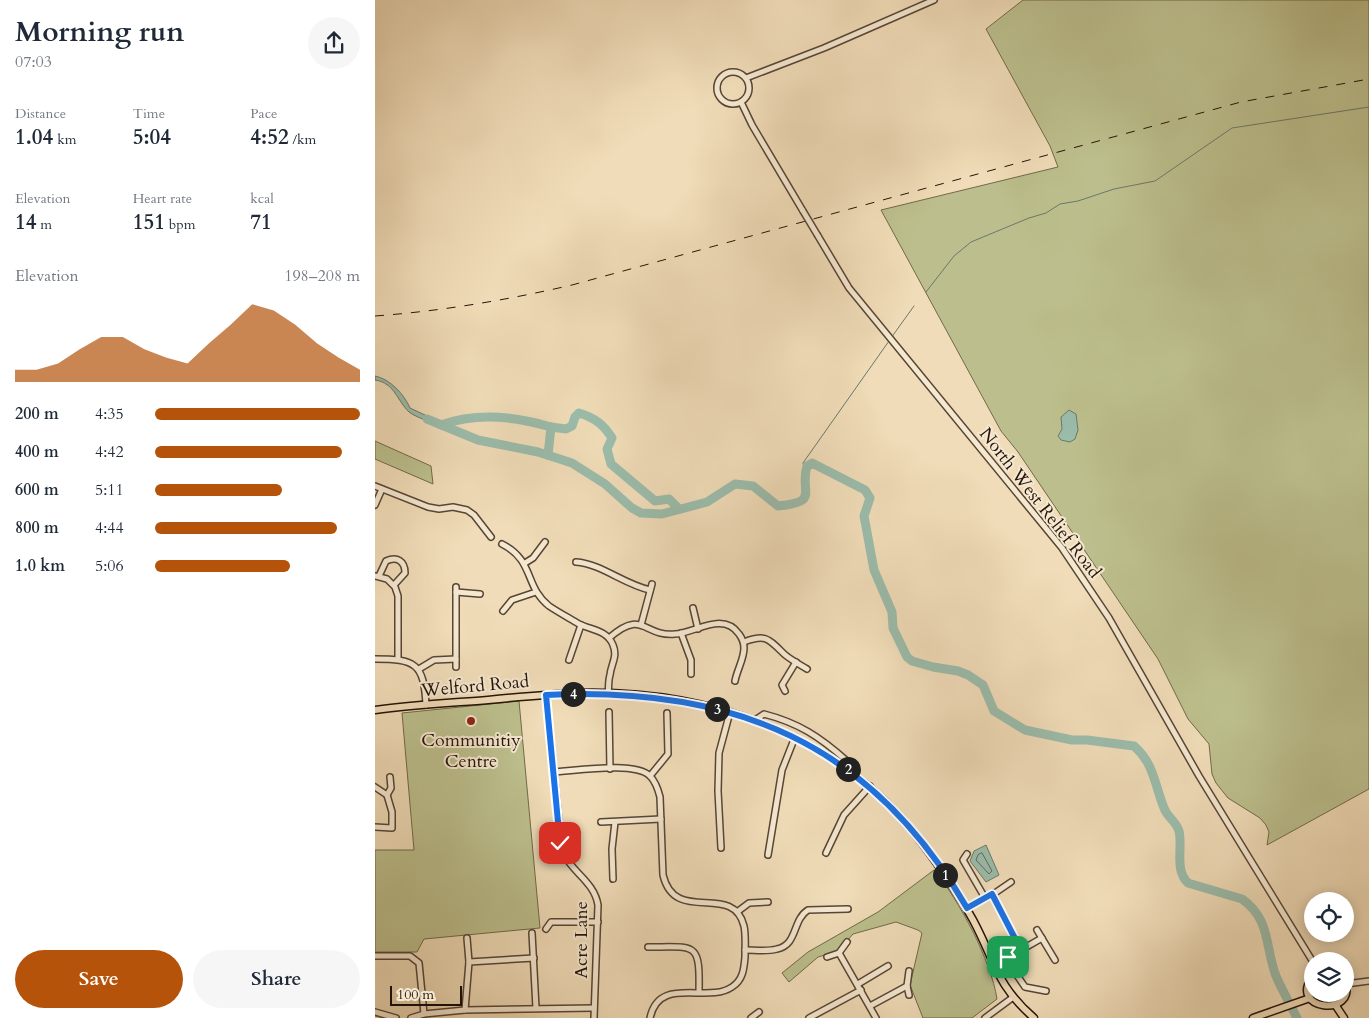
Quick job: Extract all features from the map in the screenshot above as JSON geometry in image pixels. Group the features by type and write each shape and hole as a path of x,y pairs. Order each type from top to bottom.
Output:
{"main road":[{"name":"Welford Road","path":"375,710 426,704 546,695 608,694 666,699 730,712 755,720 795,737 816,748 870,786 915,834 967,908 999,979 1012,998 1034,1018"},
{"path":"1253,1018 1304,1000"},
{"path":"1314,1002 1321,1008 1336,1006 1340,1002"},
{"path":"1336,1006 1344,1018"}],"street":[{"path":"745,78 824,48 934,0"},
{"path":"728,73 738,73 745,78 749,88 748,94 741,102 726,102 719,94 718,84 728,73"},
{"name":"North West Relief Road","path":"741,102 752,126 855,295 1062,548 1109,618 1199,776 1307,952"},
{"path":"375,486 428,507 439,509 453,507 467,510 474,515 491,537"},
{"path":"375,505 382,489"},
{"path":"525,563 533,558 545,542"},
{"path":"502,544 515,552 525,563 536,592 550,606 581,625 601,632 609,638 615,656 609,675 608,694"},
{"path":"394,585 405,573 404,565 401,561 392,558 386,561 377,576 387,579 394,585 398,596 398,659"},
{"path":"576,562 590,564 622,581 651,587 641,625"},
{"path":"456,667 457,589 480,594"},
{"path":"503,612 512,600 536,592"},
{"path":"693,608 698,628"},
{"path":"609,638 625,625 641,625 665,633 681,633 715,623 724,624 737,631 744,642 743,654 735,681"},
{"path":"569,660 581,625"},
{"path":"681,633 691,660 691,674"},
{"path":"744,642 758,638 771,640 807,669"},
{"path":"375,659 409,661 419,669 424,681 426,704"},
{"path":"419,669 434,660 456,659"},
{"path":"785,691 782,685 796,662"},
{"name":"Acre Lane","path":"546,695 562,851 567,861 594,891 598,905 594,1018"},
{"path":"609,712 610,769"},
{"path":"721,848 718,791 719,753 730,712"},
{"path":"650,776 668,754 667,713"},
{"name":"Welford Road","path":"755,720 764,714 796,724 820,739 847,761"},
{"path":"768,855 782,770 795,737"},
{"path":"816,748 820,739"},
{"path":"553,772 635,769 650,776 657,786 660,797 663,875 670,892 684,902 721,903 737,912 744,927 744,972 734,986 723,991 676,993 664,997 655,1006 650,1018"},
{"path":"387,795 391,788 391,777"},
{"path":"826,853 844,815 870,786"},
{"path":"375,787 387,795 392,812 392,828 375,827"},
{"path":"601,822 661,820"},
{"path":"613,879 612,849 615,822"},
{"path":"967,854 963,860 985,898"},
{"path":"967,908 1011,882"},
{"path":"992,894 1021,950"},
{"path":"737,912 749,903 768,902"},
{"path":"745,950 777,950 787,945 794,936 798,920 809,910 848,908"},
{"path":"546,928 551,922 597,922"},
{"path":"1037,930 1055,960"},
{"path":"533,933 536,1008"},
{"path":"465,1010 469,962 467,938"},
{"path":"1042,938 1008,957 1021,984 1031,989 1046,991"},
{"path":"827,957 839,953 847,942"},
{"path":"648,947 687,947 693,950 699,959 699,992"},
{"path":"839,953 876,1018"},
{"path":"375,956 410,956 416,959 421,968 423,1014"},
{"path":"469,962 534,958"},
{"path":"809,1018 859,987 888,966"},
{"path":"909,971 907,986 909,995"},
{"path":"1354,982 1369,981"},
{"path":"870,1006 907,986"},
{"path":"985,1018 1012,998"},
{"path":"411,1018 423,1014 465,1010 594,1008"},
{"path":"375,1012 396,1018"},
{"path":"752,1018 759,1012"}],"green space":[{"path":"1023,0 1369,0 1369,789 1267,845 1269,832 1266,825 1260,818 1228,798 1216,783 1212,774 1209,744 1188,719 1158,659 1018,452 1001,431 881,210 1058,167 1050,146 986,29"},
{"path":"375,441 431,466 433,484 375,459"},
{"path":"519,701 540,928 424,939 417,952 375,952 375,850 414,850 402,713"},
{"path":"934,870 954,897 973,931 994,983 997,999 972,1018 923,1018 910,985 922,933 896,922 853,934 838,951 818,957 789,982 782,973 808,952 878,912"}],"water":[{"path":"375,376 386,380 396,388 410,408 442,423 433,423 411,413 387,385 375,380"},
{"path":"1069,410 1076,414 1078,430 1075,439 1070,442 1061,440 1058,436 1062,429 1061,417"},
{"path":"986,845 999,875 986,882 970,861 974,851"}],"waterway":[{"path":"926,292 954,256 971,242 1046,213 1060,204 1078,201 1114,189 1155,181 1232,128 1369,107"},
{"path":"891,338 914,306"},
{"path":"805,472 803,463 889,341"},
{"path":"551,427 566,429 572,426 575,417 579,413 594,419 602,425 612,438 607,449 611,464 655,501 669,499 679,509"},
{"path":"441,425 468,418 496,417 523,420 551,427 548,455"},
{"path":"427,419 478,440 538,452 572,463 605,484 632,508 641,513 662,514 707,502 735,484 753,486 778,506 800,502 806,494 805,475 807,466 812,463 865,490 870,498 864,516 874,570 892,612 893,628 907,657 912,661 968,675 983,685 994,711 1025,730 1072,740 1134,746 1150,767 1165,811 1176,824 1179,831 1180,865 1184,878 1188,883 1242,899 1251,907 1263,925 1276,976 1297,1018"}],"railway":[{"path":"375,316 474,304 572,285 1241,102 1369,79"}],"place":[{"name":"Communitiy Centre","path":"471,721"}],"route":[{"path":"560,843 546,695 581,693 666,699 730,712 781,730 804,741 831,757 870,786 893,808 921,842 967,908 992,894 1021,950 1008,957"}]}
